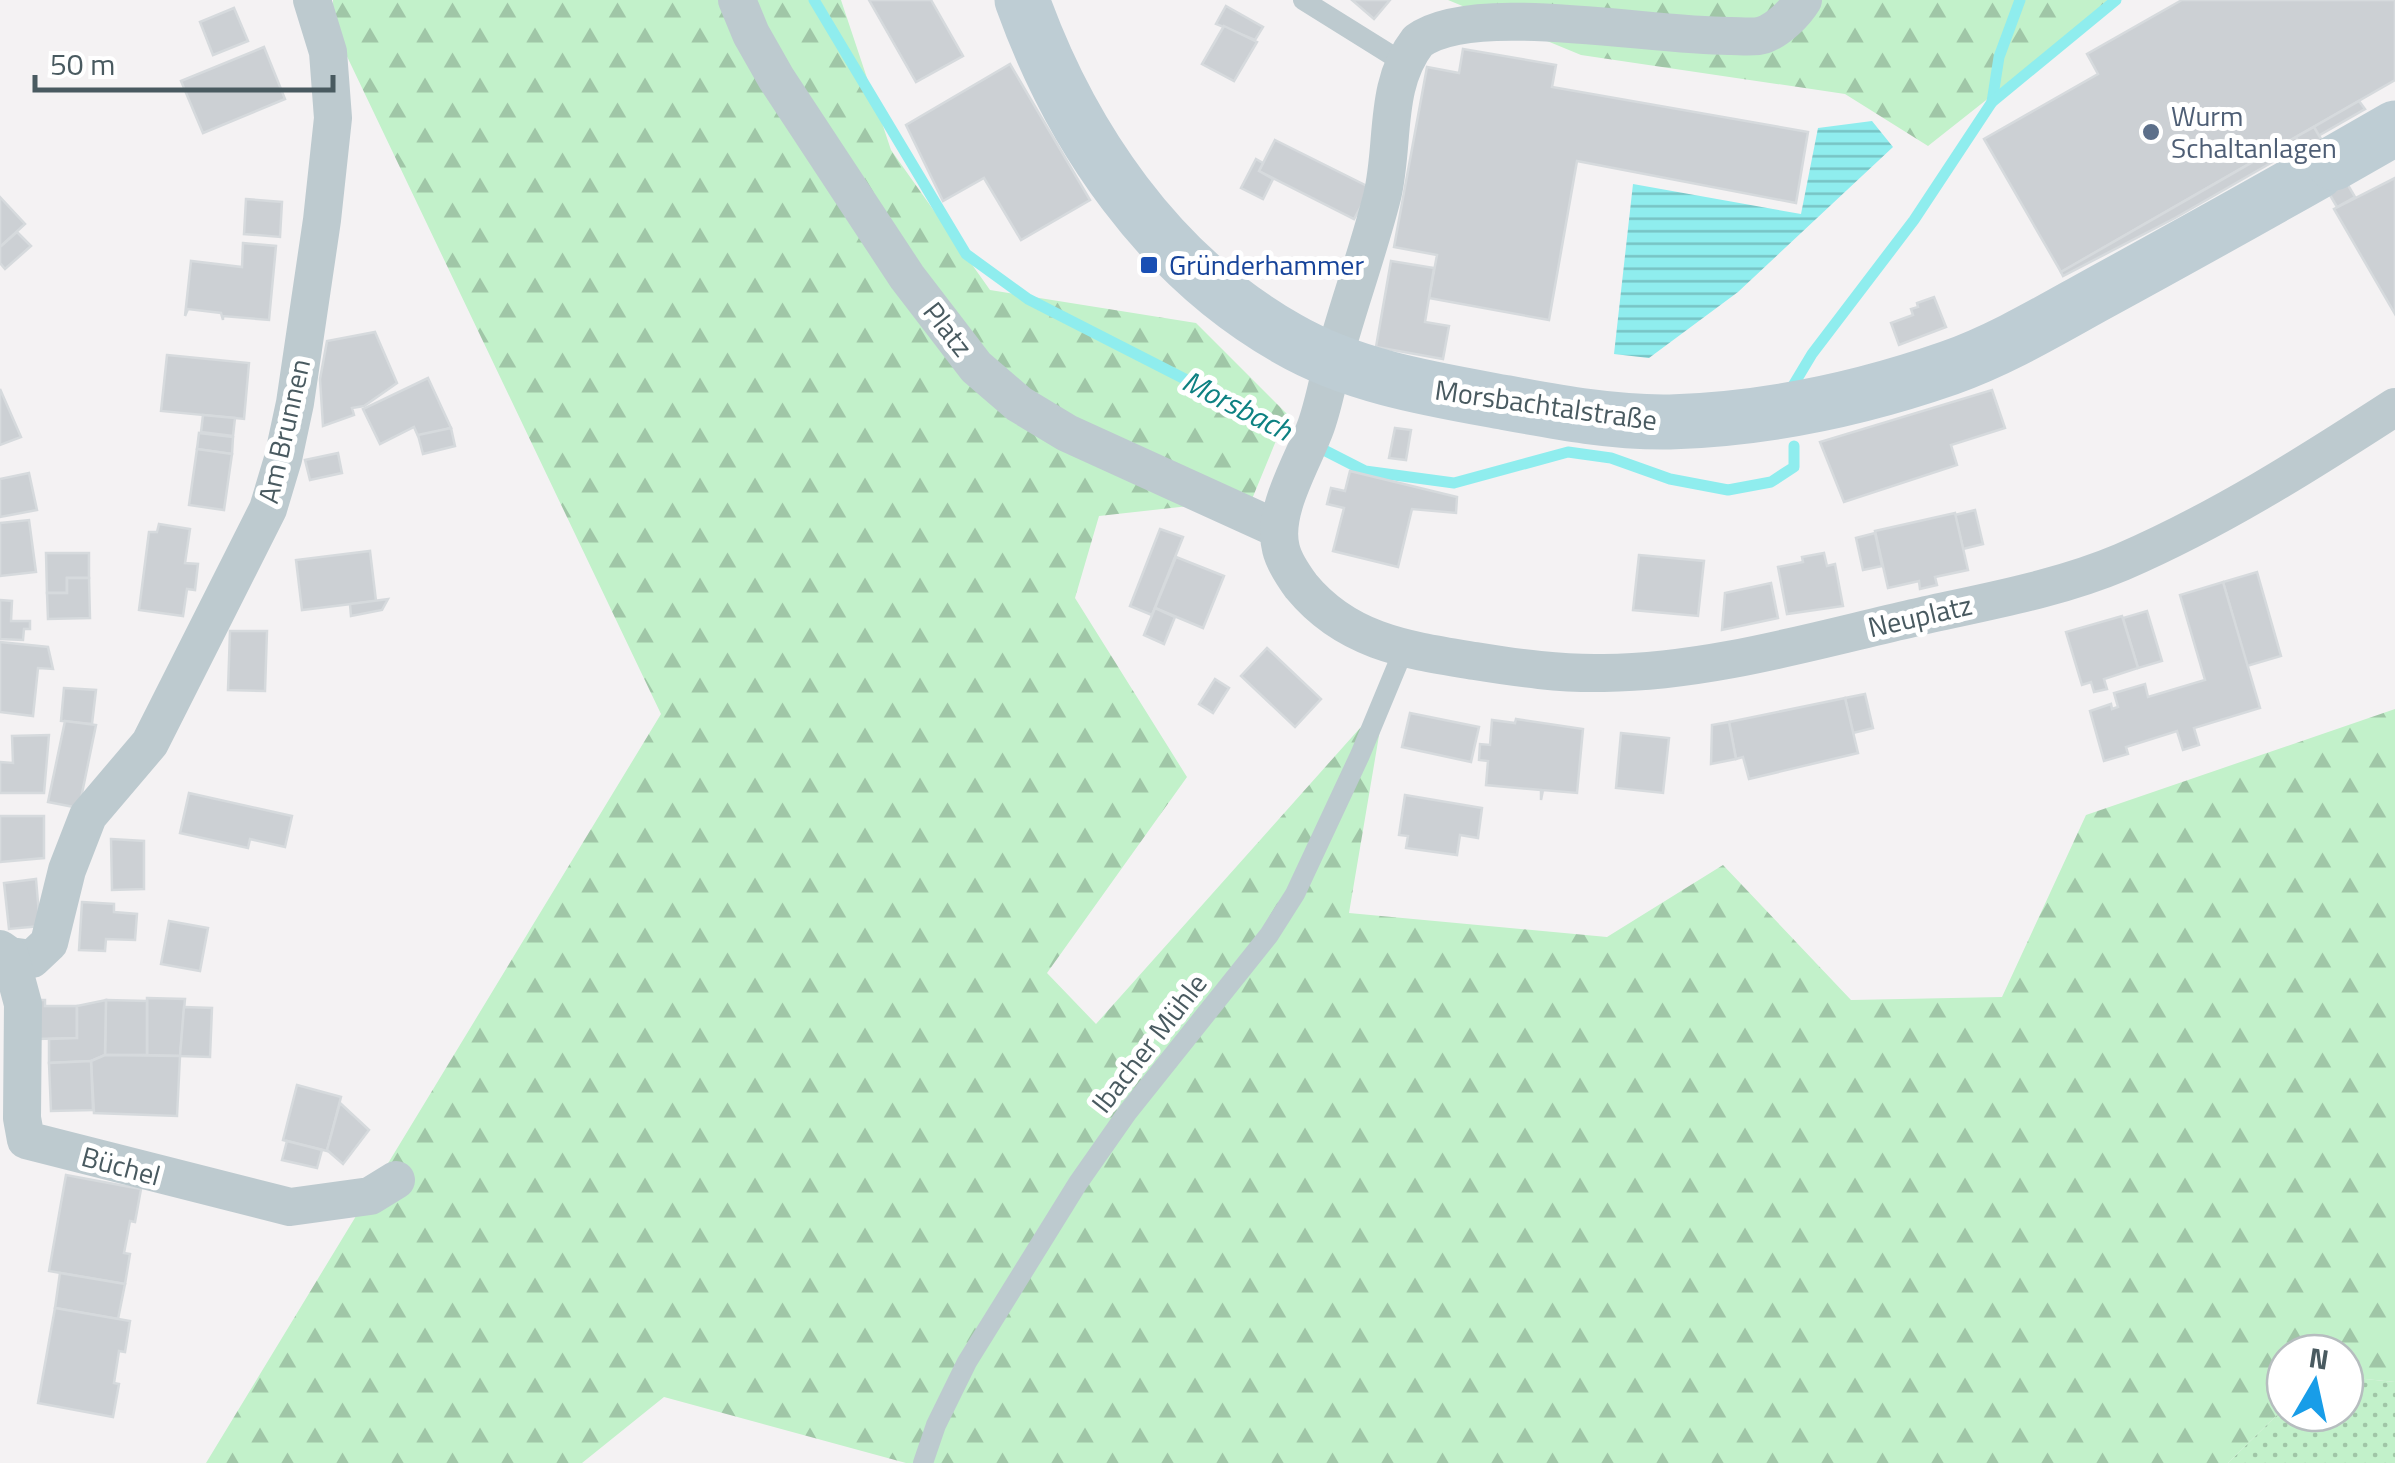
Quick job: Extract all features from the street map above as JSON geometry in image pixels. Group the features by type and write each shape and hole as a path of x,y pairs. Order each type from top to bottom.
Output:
{"main road":[{"name":"Morsbachtalstraße","path":"1022,0 1037,43 1103,164 1168,248 1288,340 1334,360 1420,387 1563,413 1666,422 1802,409 1952,367 2011,341 2395,128"}],"street":[{"name":"Am Brunnen","path":"88,816 150,743 166,714 268,509 283,460 322,220 333,118 328,52 312,0"},
{"name":"Platz","path":"737,0 776,78 908,277 976,367 1020,404 1066,432 1278,529"},
{"path":"1404,649 1354,631 1320,609 1293,576 1281,551 1278,529 1293,479 1317,424 1383,192 1390,156 1393,91 1404,63 1420,38 1438,22 1490,7 1546,10 1711,36 1762,36 1796,12 1803,0"},
{"name":"Neuplatz","path":"1404,649 1506,666 1608,673 1713,661 2063,582 2118,563 2223,514 2395,407"},
{"name":"Büchel","path":"5,953 32,959 49,943 67,870 88,816"},
{"name":"Büchel","path":"5,953 22,1004 22,1118 26,1140 290,1207 370,1196 396,1180"}],"lane":[{"path":"1303,0 1404,63"},
{"name":"Ibacher Mühle","path":"923,1463 936,1425 967,1362 1078,1183 1126,1113 1269,936 1295,894 1404,649"}],"green space":[{"path":"333,0 841,0 891,150 990,290 1196,323 1287,414 1252,499 1099,516 1075,598 1187,777 1047,973 1096,1024 1385,700 1349,913 1607,937 1723,865 1851,1000 2002,997 2086,815 2395,709 2395,1382 2365,1379 2365,1333 2265,1333 2265,1427 2228,1463 906,1463 664,1397 582,1463 206,1463 661,714 332,25"},
{"path":"1448,0 2113,0 1928,146 1845,94 1581,55"},
{"path":"2365,1379 2395,1382 2395,1463 2228,1463 2265,1427 2265,1433 2365,1433"}],"water":[{"path":"1872,121 1893,147 1738,292 1649,358 1614,354 1633,184 1801,214 1818,128"}],"building":[{"path":"869,0 931,0 963,56 916,82"},
{"path":"1352,0 1390,0 1374,19"},
{"name":"Wurm Schaltanlagen","path":"2182,0 2395,0 2395,80 2061,272 1984,139 2098,74 2087,54"},
{"path":"1226,6 1263,27 1255,40 1216,24"},
{"path":"234,8 248,41 213,55 200,22"},
{"path":"1224,26 1257,42 1234,81 1202,64"},
{"path":"264,47 285,99 203,133 181,81"},
{"path":"1463,49 1556,65 1552,87 1808,132 1796,203 1577,161 1549,320 1429,298 1437,255 1394,247 1427,67 1459,73"},
{"path":"1010,64 1090,200 1021,240 984,178 943,201 906,125"},
{"path":"2359,101 2365,109 2175,218 2063,276 2061,272"},
{"path":"2314,127 2355,197 2337,207 2296,137"},
{"path":"1275,140 1371,188 1354,219 1259,171"},
{"path":"1256,159 1263,163 1259,171 1273,179 1263,199 1241,188"},
{"name":"Wurm Schaltanlagen","path":"2395,178 2395,314 2334,209"},
{"path":"0,197 25,224 0,247"},
{"path":"246,199 282,202 280,237 244,234"},
{"path":"17,232 31,246 5,269 0,263 0,247"},
{"path":"243,243 276,246 269,320 223,316 223,320 221,313 188,309 185,316 191,261 242,267"},
{"path":"1391,261 1434,268 1425,322 1449,326 1443,359 1376,347"},
{"path":"1934,297 1946,327 1899,345 1891,323 1913,315 1911,309 1918,307 1917,303"},
{"path":"375,332 397,383 364,406 352,408 354,415 323,426 320,379 327,341"},
{"path":"167,355 249,363 244,419 161,411"},
{"path":"428,378 451,428 418,436 414,427 380,444 363,409"},
{"path":"0,389 21,437 0,445"},
{"path":"1992,390 2005,428 1951,445 1957,465 1844,502 1820,442"},
{"path":"203,415 235,418 233,436 201,432"},
{"path":"451,428 455,446 423,454 418,435"},
{"path":"1395,428 1411,430 1406,460 1389,458"},
{"path":"199,433 233,437 232,454 197,449"},
{"path":"197,449 232,454 224,510 189,505"},
{"path":"338,453 342,473 310,480 305,460"},
{"path":"1350,471 1457,497 1456,513 1412,509 1398,567 1333,551 1344,508 1327,504 1331,488 1345,491"},
{"path":"29,473 37,510 0,517 0,479"},
{"path":"1975,510 1983,544 1963,549 1955,515"},
{"path":"1955,513 1968,570 1935,577 1937,585 1920,589 1919,581 1888,588 1875,531"},
{"path":"29,520 36,572 0,576 0,523"},
{"path":"159,524 190,529 185,563 198,564 195,590 187,589 183,616 139,610 149,532 157,532"},
{"path":"1160,529 1183,537 1152,615 1130,606"},
{"path":"1875,533 1882,566 1863,570 1856,538"},
{"path":"370,551 376,601 302,610 296,560"},
{"path":"46,553 89,553 89,578 67,578 67,593 47,593"},
{"path":"1824,553 1827,566 1835,564 1843,606 1787,614 1778,567"},
{"path":"1639,555 1704,561 1698,616 1633,610"},
{"path":"1176,557 1224,576 1203,628 1155,608"},
{"path":"2257,572 2281,656 2247,666 2223,582"},
{"path":"67,578 89,578 90,618 48,619 47,593 67,593"},
{"path":"2223,582 2260,708 2194,728 2199,745 2183,750 2177,731 2126,747 2128,754 2104,761 2090,711 2111,704 2112,709 2118,707 2114,693 2145,684 2148,697 2205,680 2180,595"},
{"path":"1771,583 1778,618 1722,630 1725,593"},
{"path":"388,599 382,610 351,616 350,604"},
{"path":"0,600 12,601 11,621 30,621 23,640 0,639"},
{"path":"1155,608 1175,617 1164,644 1144,635"},
{"path":"2147,611 2162,661 2138,668 2123,618"},
{"path":"2122,616 2138,668 2104,679 2107,689 2094,692 2091,682 2082,685 2066,632"},
{"path":"230,631 267,631 265,691 228,690"},
{"path":"0,642 48,647 53,669 38,668 33,716 0,712"},
{"path":"1267,648 1321,699 1295,727 1241,676"},
{"path":"1215,679 1229,688 1213,713 1199,704"},
{"path":"64,688 96,690 92,724 61,721"},
{"path":"1865,694 1873,728 1853,733 1845,698"},
{"path":"1845,698 1858,753 1749,779 1743,757 1736,759 1729,722"},
{"path":"1410,713 1479,727 1471,762 1402,747"},
{"path":"1516,719 1583,729 1577,793 1543,790 1541,800 1541,790 1486,785 1488,761 1479,760 1480,744 1490,745 1492,720 1515,723"},
{"path":"65,721 96,725 79,808 48,802"},
{"path":"1729,722 1736,759 1711,764 1712,725"},
{"path":"1621,733 1669,738 1663,793 1616,788"},
{"path":"49,735 44,793 0,793 0,762 13,763 12,736"},
{"path":"189,793 292,816 285,847 250,839 248,848 180,833"},
{"path":"1405,795 1482,808 1478,838 1460,835 1457,855 1406,848 1408,836 1399,835"},
{"path":"0,816 44,816 44,858 0,862"},
{"path":"111,839 144,841 144,889 112,890"},
{"path":"36,879 40,926 9,929 4,883"},
{"path":"82,902 114,904 114,912 137,914 135,940 106,939 105,951 79,950"},
{"path":"169,921 208,928 200,971 161,964"},
{"path":"147,998 185,999 180,1056 147,1055"},
{"path":"35,1000 45,1000 45,1006 77,1006 77,1038 36,1039"},
{"path":"106,1000 147,1001 147,1055 105,1055"},
{"path":"106,1000 105,1055 91,1061 49,1063 49,1039 77,1038 77,1006"},
{"path":"184,1007 212,1008 210,1057 180,1056"},
{"path":"105,1055 180,1056 177,1116 94,1113 91,1061"},
{"path":"91,1061 93,1110 51,1111 49,1063"},
{"path":"297,1085 341,1097 327,1151 283,1140"},
{"path":"340,1103 369,1130 343,1164 327,1150"},
{"path":"287,1141 322,1150 317,1168 282,1160"},
{"path":"66,1175 141,1189 124,1253 130,1254 125,1284 49,1271"},
{"path":"60,1273 125,1284 118,1319 55,1308"},
{"path":"55,1308 130,1321 125,1352 119,1351 113,1417 38,1403"}],"waterway":[{"name":"Morsbach","path":"814,0 966,254 1028,299 1365,471 1454,483 1568,452 1611,458 1670,479 1728,490 1771,482 1794,467 1794,446"},
{"name":"Morsbach","path":"1992,102 1999,57 2020,0"},
{"name":"Morsbach","path":"1794,384 1812,354 1914,220 1992,102 2116,0"}],"place":[{"name":"Wurm Schaltanlagen","path":"2151,132"},
{"name":"Gründerhammer","path":"1149,265"}]}
